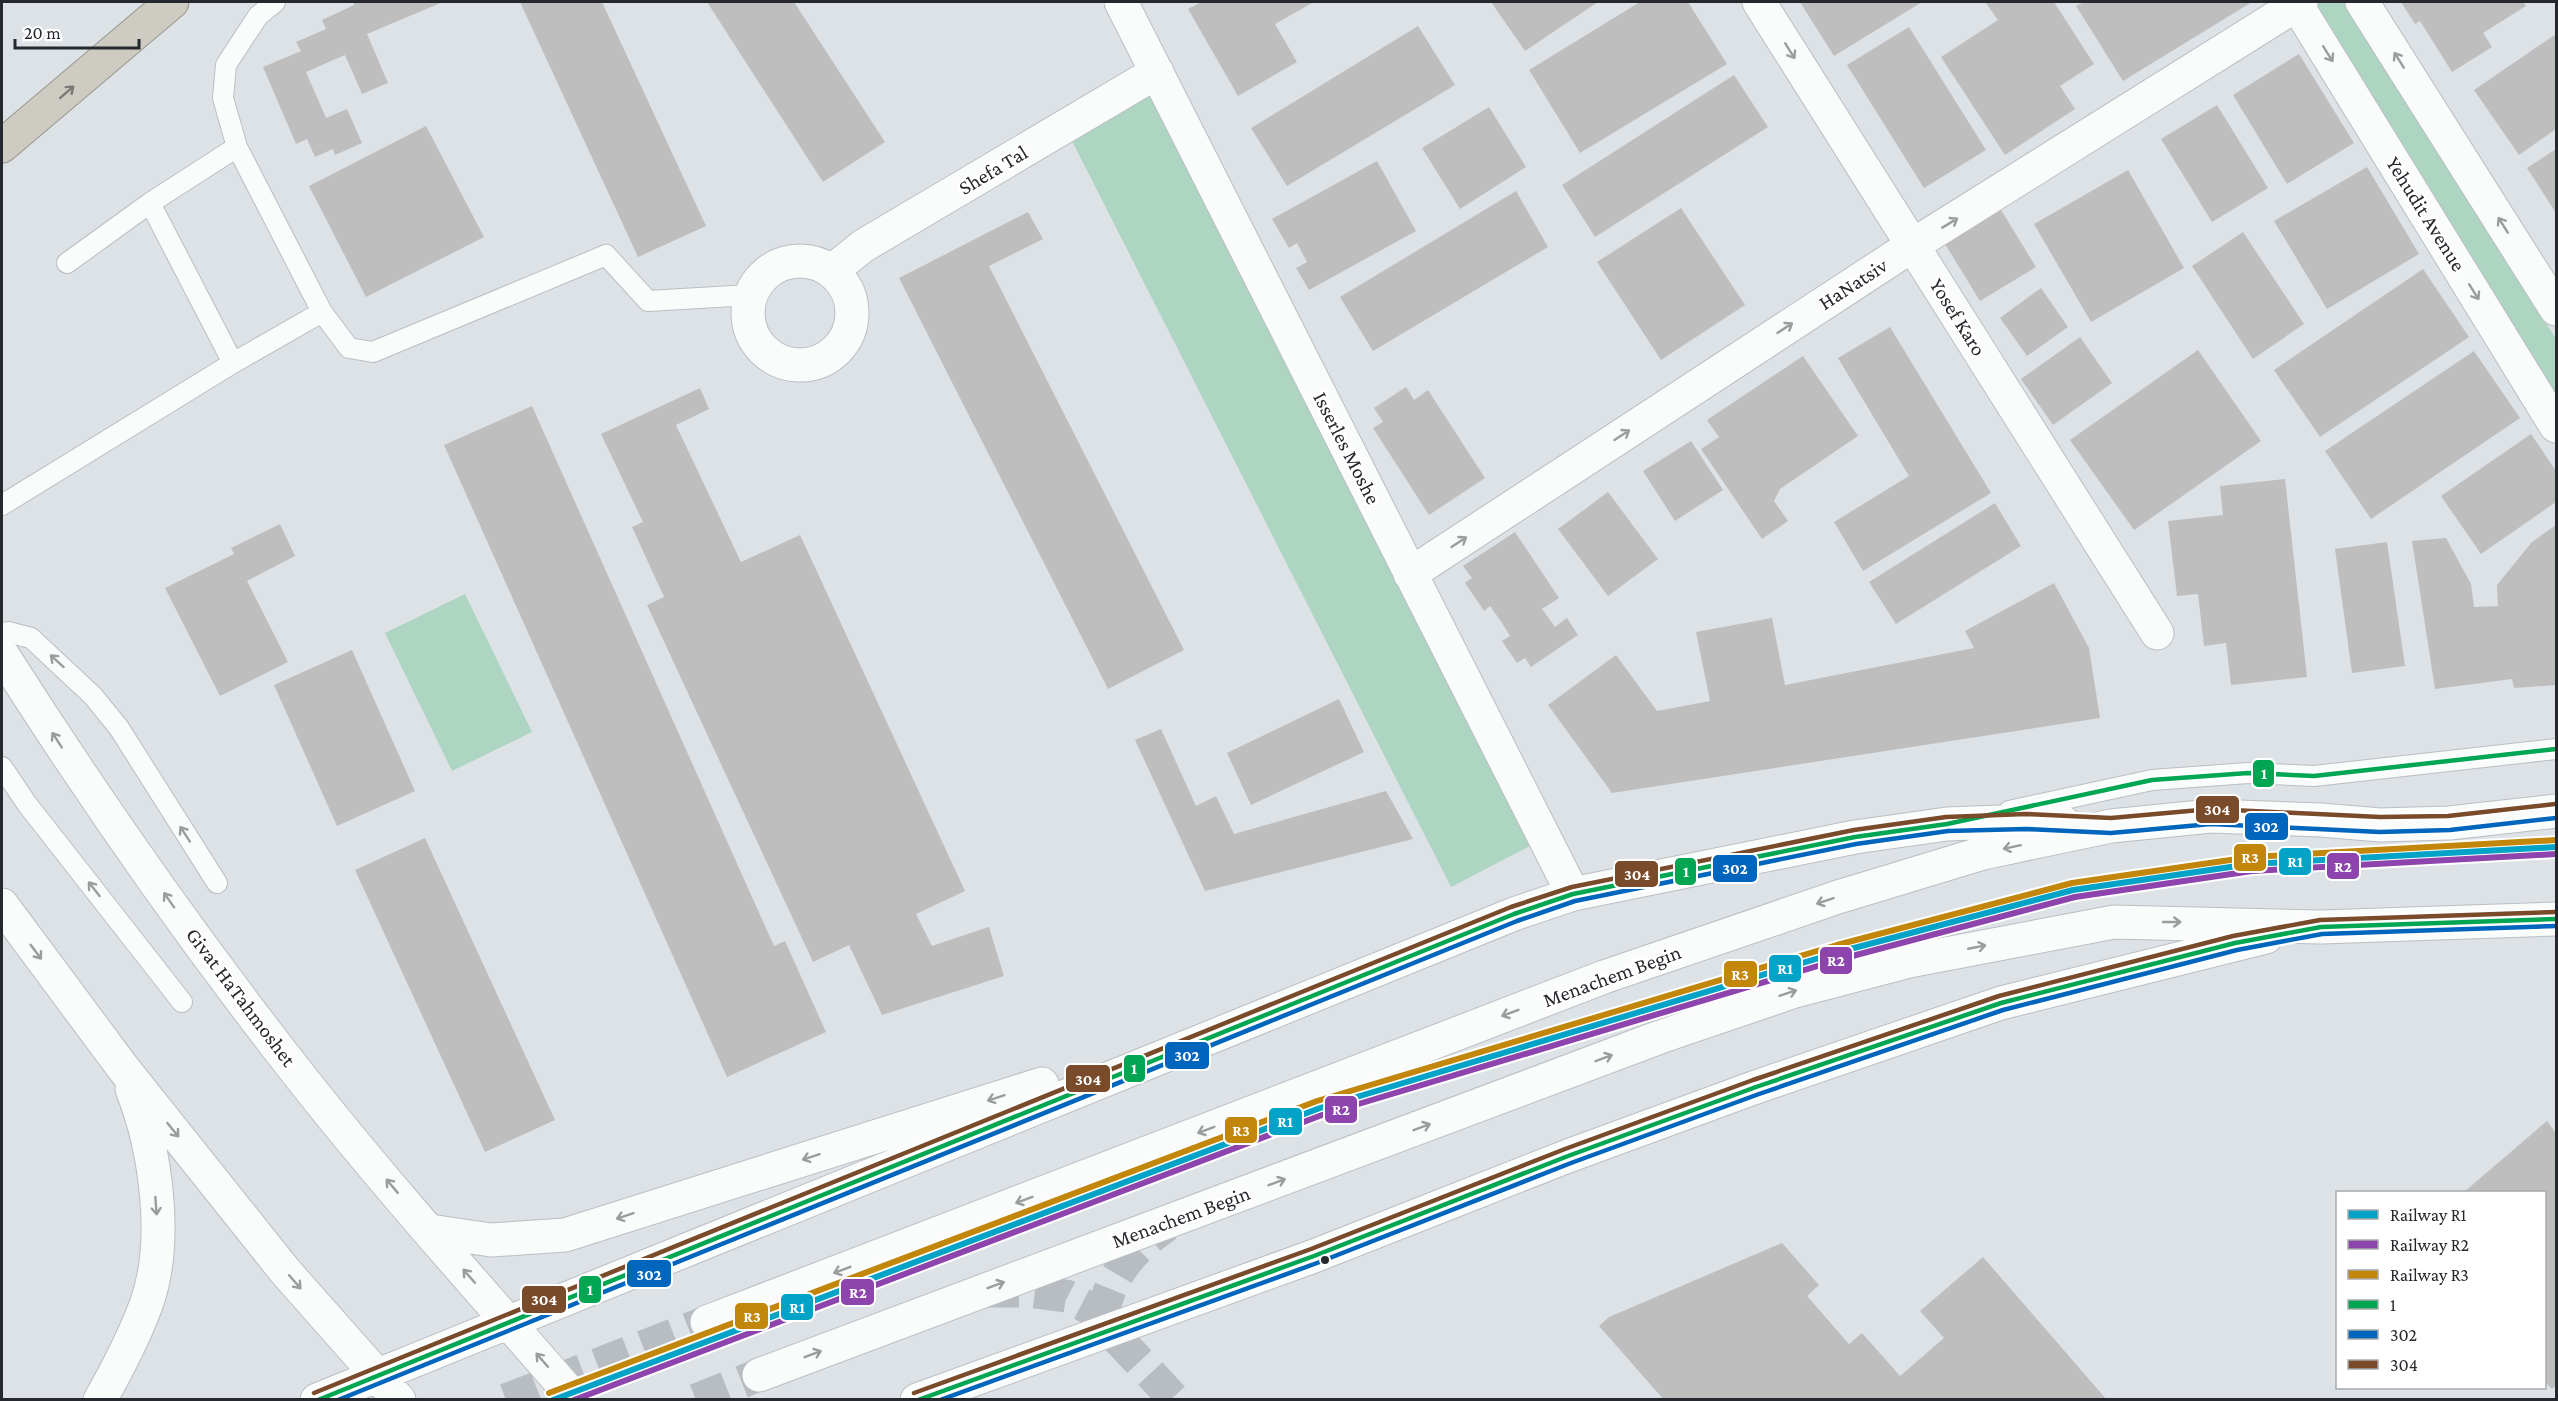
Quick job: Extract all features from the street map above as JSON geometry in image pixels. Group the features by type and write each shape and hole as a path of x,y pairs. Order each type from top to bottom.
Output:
{"highway":[{"path":"2,160 12,138 172,2"}],"main road":[{"name":"Isserles Moshe","path":"1121,2 1573,894"},
{"name":"Yosef Karo","path":"1759,2 2157,633"},
{"name":"HaNatsiv","path":"1410,574 1913,245 2298,2"},
{"name":"Yehudit Avenue","path":"2298,2 2556,426"},
{"path":"2362,2 2556,309"},
{"name":"Shefa Tal","path":"832,271 863,246 1156,72"},
{"path":"792,261 819,264 832,271 849,295 852,310 851,326 845,341 834,353 820,362 788,365 761,350 748,324 750,295 766,272 792,261"},
{"name":"Givat HaTahmoshet","path":"2,654 67,756 187,926 300,1076 576,1400"},
{"name":"Menachem Begin","path":"707,1322 1604,977 1838,897 1983,853 2111,826 2211,816 2321,820 2380,825 2449,822 2556,811"},
{"path":"317,1400 507,1320 1514,914 1573,894 1855,837 1947,824 2026,821 2111,826"},
{"path":"2,905 123,1068 285,1271 399,1400"},
{"name":"Menachem Begin","path":"759,1375 1660,1037 1795,991 1909,961 2114,922 2321,927 2556,919"},
{"path":"917,1400 1314,1256 1568,1156 1756,1087 2001,1003 2235,943 2321,927"},
{"path":"430,1231 491,1240 565,1235 1292,1004"},
{"path":"100,1400 147,1303 154,1264 157,1215 154,1175 135,1098 123,1068"}],"lane":[{"path":"275,2 258,16 226,65 223,98 237,147 322,312 349,348 373,352 606,255 648,301 750,295"},
{"path":"67,263 150,203 237,147"},
{"path":"150,203 233,363"},
{"path":"2,505 233,363 322,312"},
{"path":"2,633 8,632 31,638 93,696 119,728 217,883"},
{"path":"1947,824 2152,780 2248,773 2314,776 2556,749"},
{"path":"2,767 27,804 182,1002"}],"green space":[{"path":"2309,2 2345,2 2556,339 2556,394"},
{"path":"1151,96 1532,845 1451,887 1070,137"},
{"path":"465,594 532,732 452,771 385,633"}],"building":[{"path":"353,2 443,2 367,34 388,83 362,94 345,55 306,72 326,118 347,109 362,143 335,155 333,149 315,157 307,139 296,144 263,67 301,51 296,42 326,29 322,20 354,5"},
{"path":"520,2 602,2 706,226 638,257"},
{"path":"707,2 794,2 885,142 823,182"},
{"path":"1201,2 1314,2 1275,24 1297,62 1238,96 1188,9"},
{"path":"1491,2 1598,2 1525,51"},
{"path":"1640,2 1688,2 1727,64 1580,153 1529,70"},
{"path":"1800,2 1922,2 1834,56"},
{"path":"1985,2 2054,2 2094,64 2060,86 2075,109 2005,155 1941,57 1998,20"},
{"path":"2084,2 2252,2 2123,81 2076,6"},
{"path":"2401,2 2523,2 2526,6 2483,33 2492,47 2452,72 2420,21 2415,24"},
{"path":"1418,26 1455,85 1287,186 1251,128"},
{"path":"1909,27 1986,150 1924,188 1847,65"},
{"path":"2556,34 2556,129 2519,155 2474,90"},
{"path":"2299,54 2354,143 2287,184 2233,95"},
{"path":"1734,75 1768,127 1595,237 1562,185"},
{"path":"2217,105 2268,188 2212,222 2161,139"},
{"path":"1489,107 1526,167 1460,209 1422,148"},
{"path":"426,126 484,237 366,297 309,186"},
{"path":"2556,149 2556,213 2527,168"},
{"path":"1377,161 1416,231 1309,290 1296,268 1307,262 1297,243 1289,248 1272,219"},
{"path":"2367,167 2419,254 2327,309 2274,221"},
{"path":"2128,170 2184,268 2091,322 2034,224"},
{"path":"1516,191 1548,247 1373,351 1340,297"},
{"path":"1681,208 1745,305 1661,360 1597,262"},
{"path":"2001,210 2036,267 1980,301 1945,244"},
{"path":"1028,212 1043,239 989,266 1184,650 1108,689 899,278"},
{"path":"2243,232 2304,324 2253,359 2192,266"},
{"path":"2423,269 2469,337 2320,437 2274,370"},
{"path":"2041,288 2068,327 2027,356 2000,318"},
{"path":"1890,327 1991,493 1863,571 1834,522 1909,476 1838,358"},
{"path":"2080,337 2112,383 2053,425 2021,379"},
{"path":"2198,350 2261,441 2134,530 2070,440"},
{"path":"2474,351 2520,418 2371,519 2325,451"},
{"path":"1803,356 1858,436 1780,489 1774,501 1788,521 1762,539 1701,449 1719,437 1707,420"},
{"path":"1406,387 1414,400 1428,390 1485,478 1429,515 1373,428 1383,422 1374,408"},
{"path":"700,388 709,409 676,425 741,562 800,535 965,891 916,914 932,946 989,927 1004,976 882,1015 849,945 813,962 647,605 664,597 632,527 643,522 601,434"},
{"path":"532,406 774,946 785,941 826,1032 727,1077 444,445"},
{"path":"2531,434 2556,471 2556,502 2481,554 2441,496"},
{"path":"1691,441 1723,490 1675,521 1643,471"},
{"path":"2285,479 2307,677 2231,685 2226,643 2204,646 2198,594 2177,596 2168,521 2223,515 2220,486"},
{"path":"1608,492 1658,559 1608,596 1558,529"},
{"path":"1995,503 2021,546 1896,624 1869,582"},
{"path":"280,524 295,556 247,581 288,662 220,696 165,588 234,554 231,548"},
{"path":"2556,525 2556,685 2514,688 2512,679 2435,689 2412,541 2446,538 2471,584 2474,607 2498,606 2497,585 2532,542"},
{"path":"1515,532 1559,598 1542,609 1555,627 1567,618 1578,635 1531,667 1525,658 1517,663 1502,641 1510,636 1502,623 1490,606 1484,611 1465,583 1472,578 1463,566"},
{"path":"2387,542 2405,666 2352,673 2335,549"},
{"path":"2054,583 2089,648 2100,718 1612,793 1548,705 1616,655 1657,711 1710,701 1696,632 1772,618 1785,685 1974,648 1965,631"},
{"path":"352,650 415,791 337,826 274,685"},
{"path":"1339,699 1364,752 1251,805 1227,753"},
{"path":"1161,729 1196,806 1216,796 1234,834 1386,791 1413,839 1205,891 1135,740"},
{"path":"425,838 555,1120 485,1152 355,870"},
{"path":"2547,1121 2556,1133 2556,1385 2552,1389 2546,1383 2546,1191 2465,1191"},
{"path":"1782,1243 1819,1285 1807,1296 1849,1344 1862,1333 1900,1376 1944,1338 1920,1311 1983,1257 2107,1400 1664,1400 1599,1326 1609,1317"}],"tunnel":[{"path":"1103,1321 1109,1291 1123,1266 1143,1244 1167,1225"},
{"path":"986,1291 1029,1291 1066,1296 1089,1308 1175,1400"},
{"path":"506,1400 707,1322"},
{"path":"696,1400 759,1375"}],"rail line":[{"name":"R3","path":"549,1393 1317,1101 1837,945 2072,883 2251,857 2556,840"},
{"name":"R1","path":"553,1400 1320,1108 1839,952 2073,890 2251,864 2556,847"},
{"name":"R2","path":"574,1400 1322,1115 1841,959 2075,897 2252,871 2556,854"}],"transit line":[{"name":"1","path":"318,1400 1514,914 1573,894 1855,837 1947,824 2152,780 2248,773 2314,776 2556,749"},
{"name":"304","path":"314,1393 1511,907 1572,887 1854,830 1946,817 2026,814 2111,818 2211,809 2380,817 2448,816 2555,804"},
{"name":"302","path":"338,1400 1517,921 1575,901 1856,844 1948,831 2026,829 2111,833 2211,824 2380,832 2450,830 2556,818"},
{"name":"304","path":"914,1393 1311,1249 1565,1149 1753,1080 1999,996 2233,936 2320,920 2556,912"},
{"name":"1","path":"918,1400 1314,1256 1568,1156 1756,1087 2001,1003 2235,943 2321,927 2556,919"},
{"name":"302","path":"940,1400 1317,1263 1571,1163 1759,1094 2003,1010 2237,950 2322,934 2556,926"}]}
